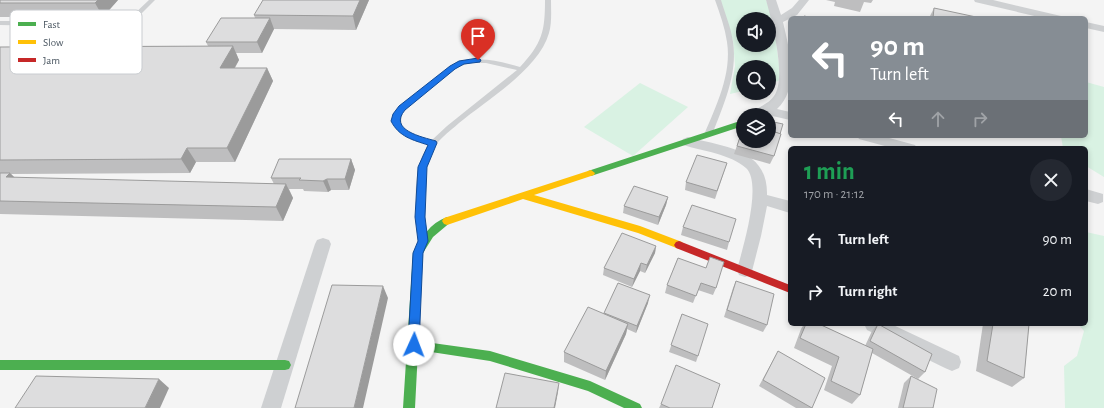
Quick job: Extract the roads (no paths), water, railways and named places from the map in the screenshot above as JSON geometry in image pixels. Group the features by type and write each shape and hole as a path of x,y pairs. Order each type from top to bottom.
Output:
{"street":[{"path":"769,108 773,106 782,94 784,81 783,55 777,20 771,0"},
{"path":"789,16 804,0"},
{"path":"979,0 1049,16"},
{"path":"777,20 788,17"},
{"path":"1088,25 1104,29"},
{"path":"776,114 788,116"},
{"path":"409,408 414,345 418,253 423,241 441,223 688,142 736,125"},
{"path":"872,138 902,146"},
{"path":"688,142 737,156 749,163 755,169 759,177 760,198 745,270"},
{"path":"524,196 640,230 788,288"},
{"path":"760,198 788,206"},
{"path":"271,408 324,244"},
{"path":"877,326 952,362"},
{"path":"414,345 490,356 590,386 636,408"},
{"path":"0,365 285,365"}],"lane":[{"path":"142,10 152,0"},
{"path":"423,241 420,217 423,167 433,143 444,132 520,70 537,50 545,36 548,20 548,0"},
{"path":"708,135 725,85 730,63 731,49 728,33 718,0"},
{"path":"0,23 10,23"},
{"path":"433,143 410,136 398,127 396,121 397,114 402,108 452,68 462,62 478,60 520,70"}]}
